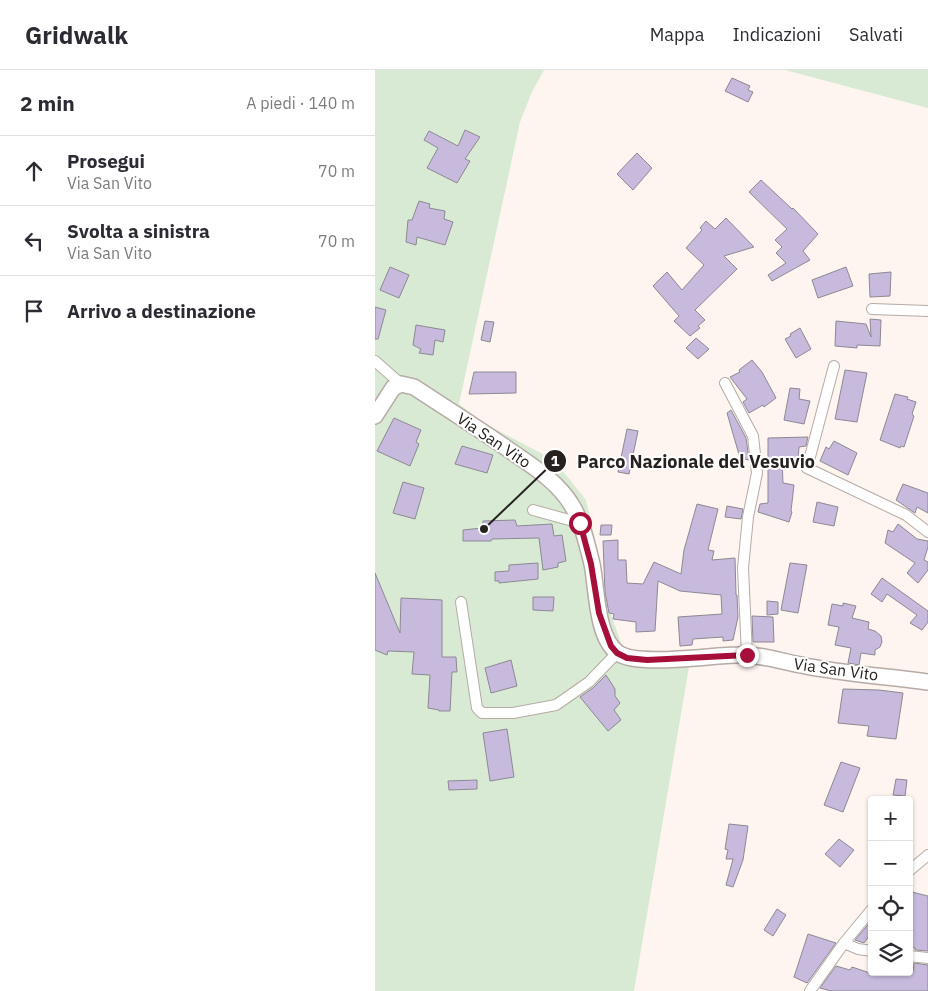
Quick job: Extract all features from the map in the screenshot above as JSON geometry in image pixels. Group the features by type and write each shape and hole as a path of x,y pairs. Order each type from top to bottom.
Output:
{"street":[{"path":"872,308 928,310"},
{"path":"375,361 401,384 393,388 375,416"},
{"path":"835,366 807,468 906,515 928,532"},
{"path":"725,383 753,436 757,473 748,517 743,568 747,655"},
{"name":"Via San Vito","path":"401,384 414,387 537,470 559,488 571,504 580,523 591,564 599,613 611,646 617,653 627,658 647,660 758,655 801,666 928,682"},
{"path":"533,510 580,523"},
{"path":"461,602 477,708 482,713 513,713 557,705 589,682 617,653"},
{"path":"913,868 928,855"},
{"path":"810,991 844,943 868,915"},
{"path":"844,943 858,949 868,950"},
{"path":"913,956 928,958"}],"green space":[{"path":"375,70 544,70 532,92 520,122 459,404 484,423 554,460 586,500 599,558 605,598 624,651 699,652 690,661 634,991 375,991"},
{"path":"785,70 928,70 928,108"}],"building":[{"path":"732,78 750,86 748,90 753,92 748,102 725,91"},
{"path":"465,130 480,137 465,159 470,161 457,183 427,168 438,148 424,140 429,131 458,146"},
{"path":"637,153 652,168 633,190 617,174"},
{"path":"761,180 793,208 818,234 803,251 810,260 772,281 768,275 786,263 776,253 782,247 775,240 787,229 749,192"},
{"path":"419,201 430,204 429,208 445,211 444,219 453,222 445,245 417,237 416,245 406,242 408,220 412,220"},
{"path":"726,218 754,247 724,256 737,269 695,310 705,320 698,326 700,328 690,336 674,321 679,316 653,286 667,272 682,290 704,265 686,248 702,230 700,228 706,221 715,229"},
{"path":"390,267 409,275 399,298 380,290"},
{"path":"846,267 853,286 818,298 812,280"},
{"path":"891,272 890,296 870,297 869,274"},
{"path":"375,307 386,310 378,339 375,339"},
{"path":"870,319 881,320 880,346 857,345 857,348 835,346 836,321 866,324 871,337"},
{"path":"485,321 494,322 490,342 481,340"},
{"path":"416,325 445,330 443,342 435,340 433,355 419,353 421,349 413,345"},
{"path":"800,328 811,349 796,358 785,339"},
{"path":"696,338 709,349 698,359 686,348"},
{"path":"752,360 762,372 776,398 764,407 763,405 749,413 743,402 747,399 730,377 740,372 739,370"},
{"path":"845,370 867,373 857,422 835,419"},
{"path":"474,372 516,372 516,393 469,394"},
{"path":"790,388 800,389 799,399 810,401 804,424 784,420"},
{"path":"895,394 908,397 907,399 916,402 912,414 914,416 904,447 901,446 900,448 880,440"},
{"path":"731,410 746,438 749,460 740,458 727,413"},
{"path":"394,418 421,430 416,442 419,444 410,466 377,451"},
{"path":"627,429 638,431 629,474 618,472"},
{"path":"808,437 806,446 799,447 798,461 782,461 783,483 794,485 792,512 789,522 758,512 760,504 768,503 768,438"},
{"path":"834,441 857,453 848,475 820,461 826,447 829,449"},
{"path":"462,446 493,455 487,473 455,464"},
{"path":"403,482 424,488 415,519 393,513"},
{"path":"903,484 928,493 928,513 917,507 915,513 896,500"},
{"path":"817,502 838,507 834,526 813,522"},
{"path":"697,504 718,509 708,550 714,551 712,560 735,558 738,617 733,640 723,641 723,637 693,639 692,645 680,646 678,617 722,614 721,595 680,591 658,581 655,631 636,632 636,622 613,619 614,614 609,613 605,592 603,541 618,540 618,560 626,560 627,583 643,584 654,562 681,574 684,550"},
{"path":"727,506 743,509 741,519 725,517"},
{"path":"515,520 517,526 552,524 554,536 562,535 566,561 558,563 558,567 543,570 539,538 463,541 463,530 482,528 483,521"},
{"path":"898,524 917,539 928,541 924,560 928,562 928,570 918,583 907,573 915,563 885,543 888,530 893,532"},
{"path":"601,525 612,525 611,535 600,535"},
{"path":"538,563 538,579 499,583 499,581 495,581 495,572 509,571 509,565"},
{"path":"790,563 807,565 798,613 781,610"},
{"path":"375,573 400,633 401,598 442,600 442,657 456,657 457,672 452,672 450,711 428,708 430,675 412,674 414,652 388,651 387,655 375,650"},
{"path":"882,578 928,611 928,622 922,630 910,623 917,615 887,594 882,602 871,594"},
{"path":"533,597 554,597 553,611 533,610"},
{"path":"767,601 778,602 778,614 767,615"},
{"path":"843,603 856,606 852,618 869,622 868,629 875,631 881,636 882,642 880,647 875,650 875,655 861,653 859,665 848,663 851,648 835,645 839,627 828,625 832,604 843,606"},
{"path":"752,616 773,617 774,642 753,642"},
{"path":"511,660 517,686 491,693 485,668"},
{"path":"606,675 615,689 615,696 620,703 614,710 621,720 608,731 580,697 593,688"},
{"path":"843,689 903,693 896,739 867,736 869,726 838,723"},
{"path":"507,729 514,777 490,781 483,733"},
{"path":"841,762 860,768 843,812 824,805"},
{"path":"896,779 907,780 905,796 893,795"},
{"path":"477,780 477,789 449,790 448,781"},
{"path":"729,824 748,826 743,860 733,887 726,885 733,859 726,859 728,850 725,849"},
{"path":"839,839 854,850 840,867 825,854"},
{"path":"913,892 928,896 928,951 915,950 913,948"},
{"path":"777,909 786,915 773,936 764,930"},
{"path":"868,925 868,938 864,943 855,940"},
{"path":"808,934 836,943 807,983 794,977"},
{"path":"914,963 928,965 928,991 831,991 820,988 836,966 850,970 852,967 868,972 868,976 913,976"}],"place":[{"name":"Parco Nazionale del Vesuvio","path":"484,529"}],"route":[{"path":"580,523 591,564 604,632 617,653 627,658 647,660 747,655"}]}
